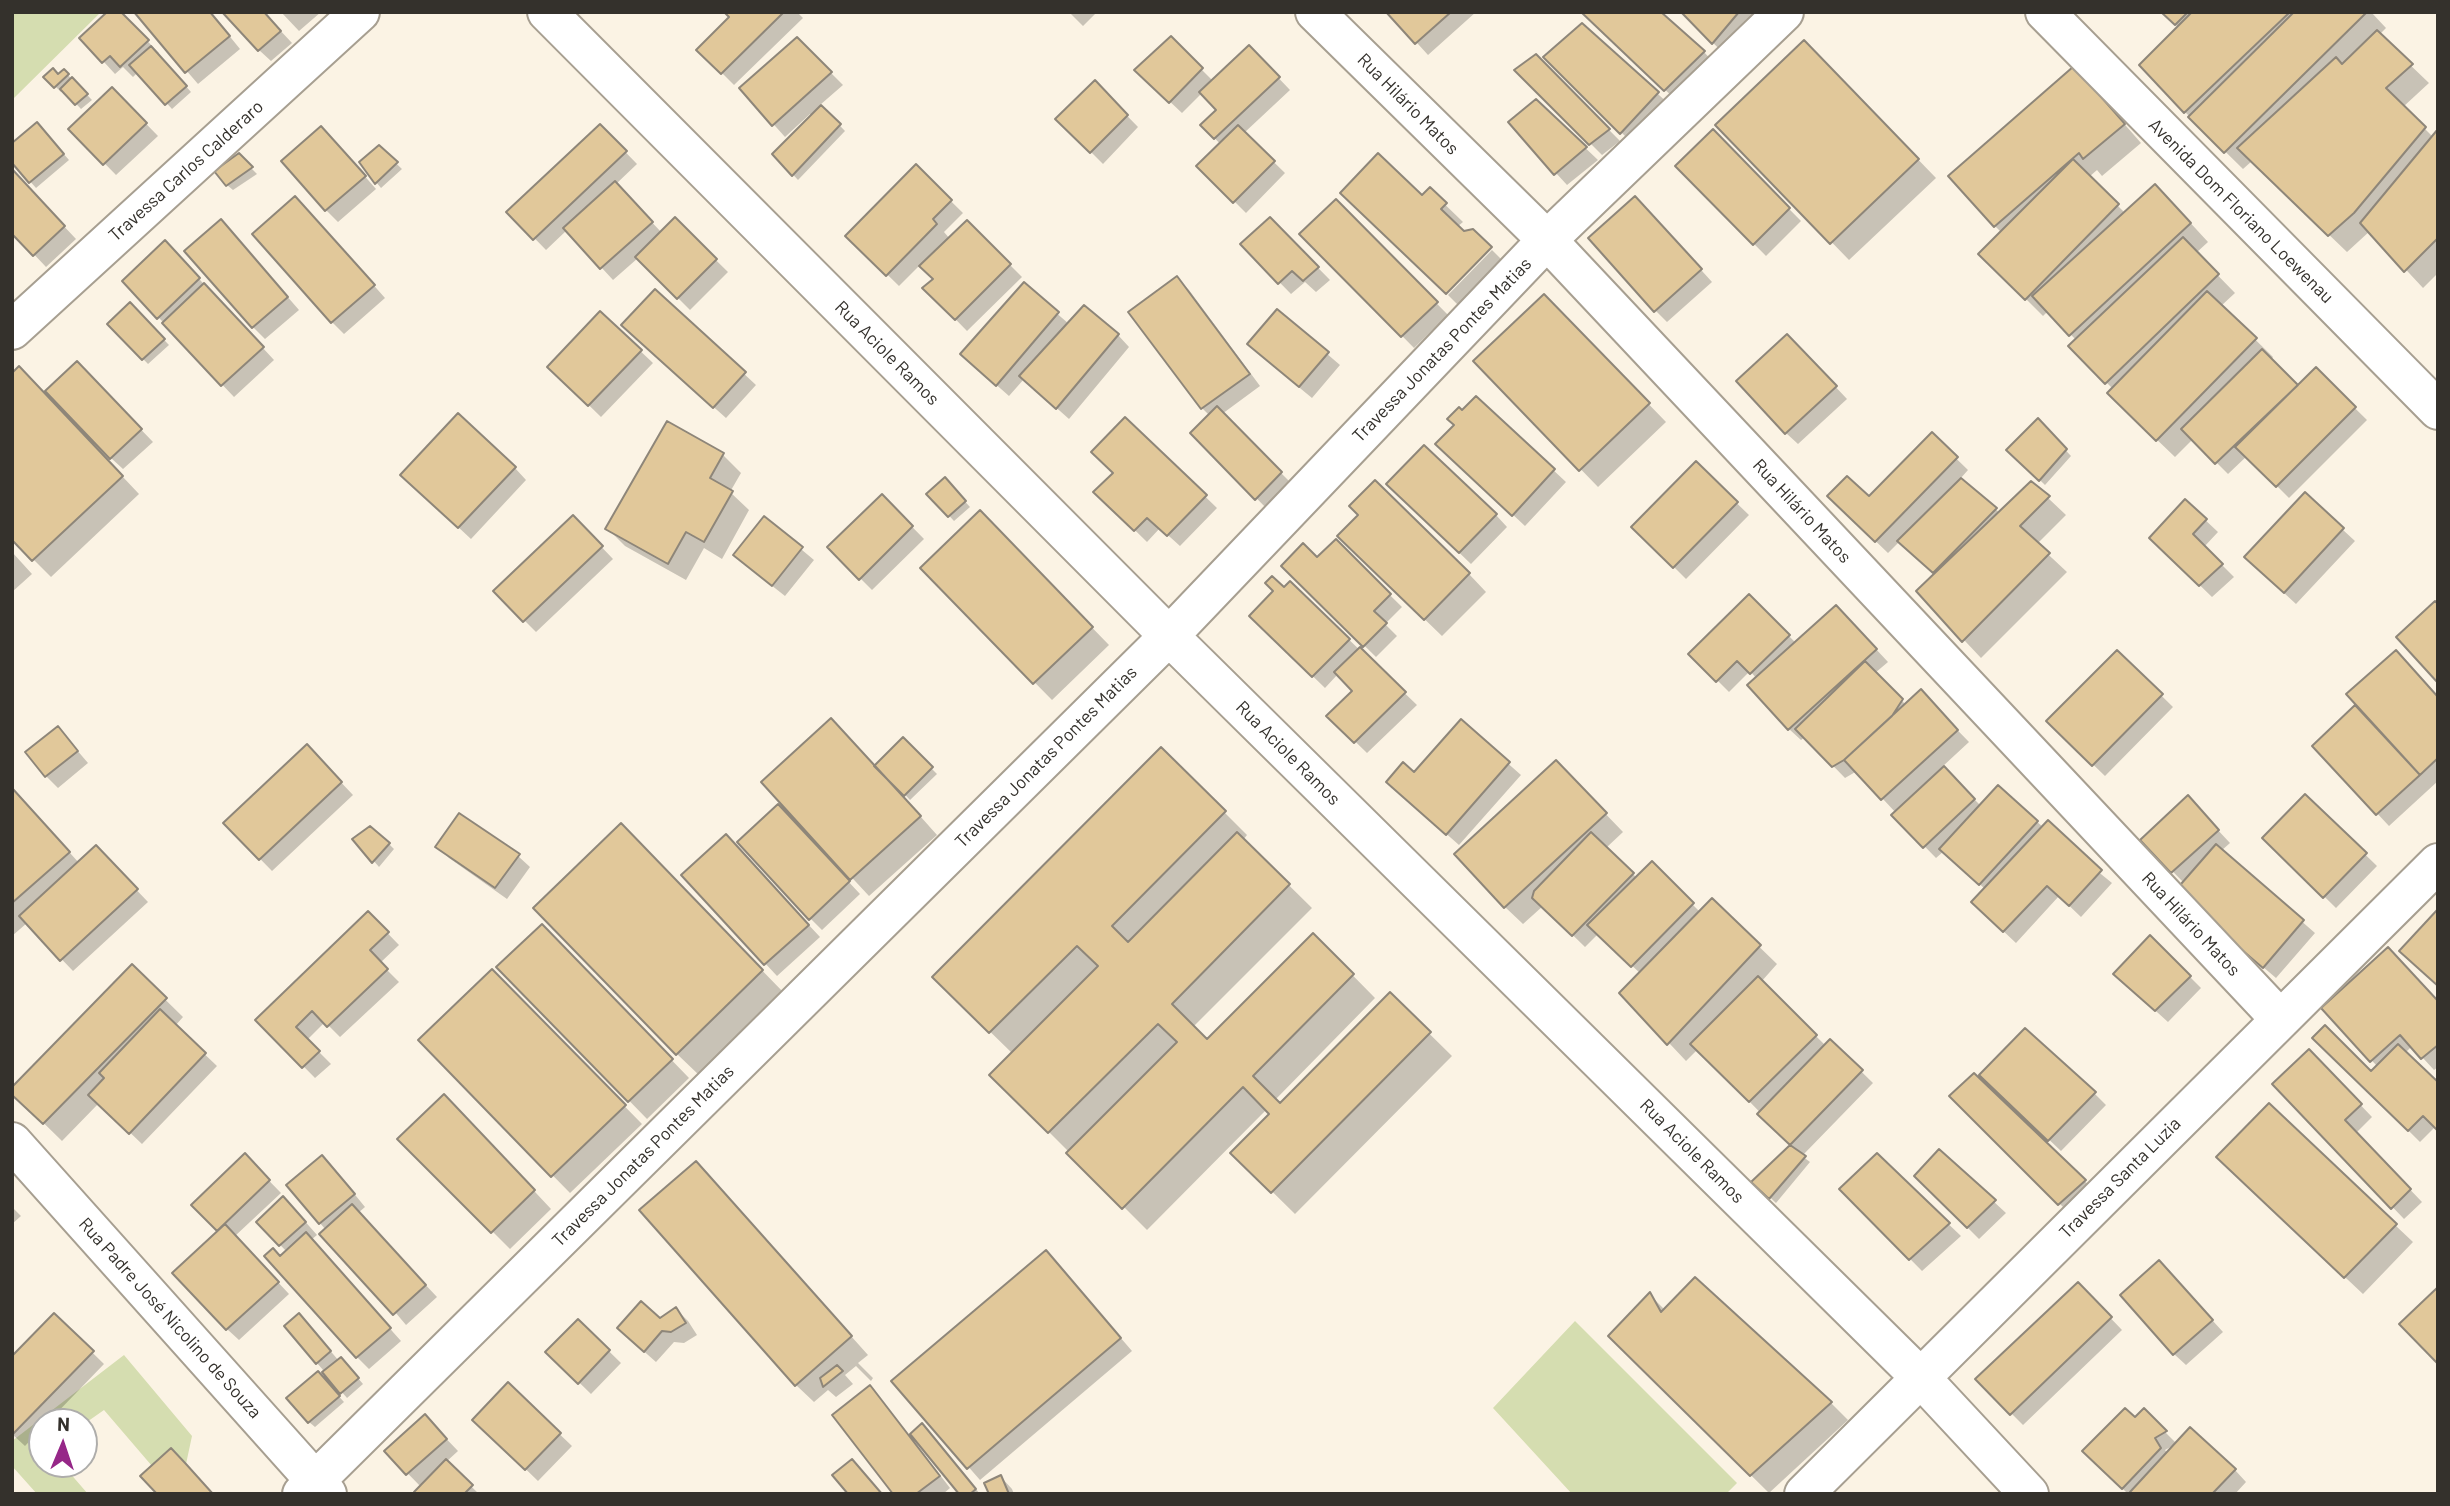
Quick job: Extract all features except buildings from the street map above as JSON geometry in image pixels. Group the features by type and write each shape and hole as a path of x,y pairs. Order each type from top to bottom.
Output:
{"street":[{"name":"Travessa Carlos Calderaro","path":"12,330 360,12"},
{"name":"Rua Aciole Ramos","path":"547,12 1169,636 1920,1377 2029,1494"},
{"name":"Rua Hilário Matos","path":"1315,12 1547,240 2280,1019"},
{"name":"Travessa Jonatas Pontes Matias","path":"314,1489 1169,636 1547,240 1784,12"},
{"name":"Avenida Dom Floriano Loewenau","path":"2045,12 2438,410"},
{"name":"Travessa Santa Luzia","path":"1804,1494 2438,863"},
{"name":"Rua Padre José Nicolino de Souza","path":"12,1142 314,1489"}],"green space":[{"path":"12,12 101,12 12,100"},
{"path":"1575,1321 1737,1483 1726,1494 1572,1494 1493,1408"},
{"path":"124,1355 192,1436 186,1464 152,1466 104,1410 98,1414 98,1408 55,1408"},
{"path":"28,1429 28,1478 74,1478 88,1494 37,1494 12,1466 12,1441"}]}
